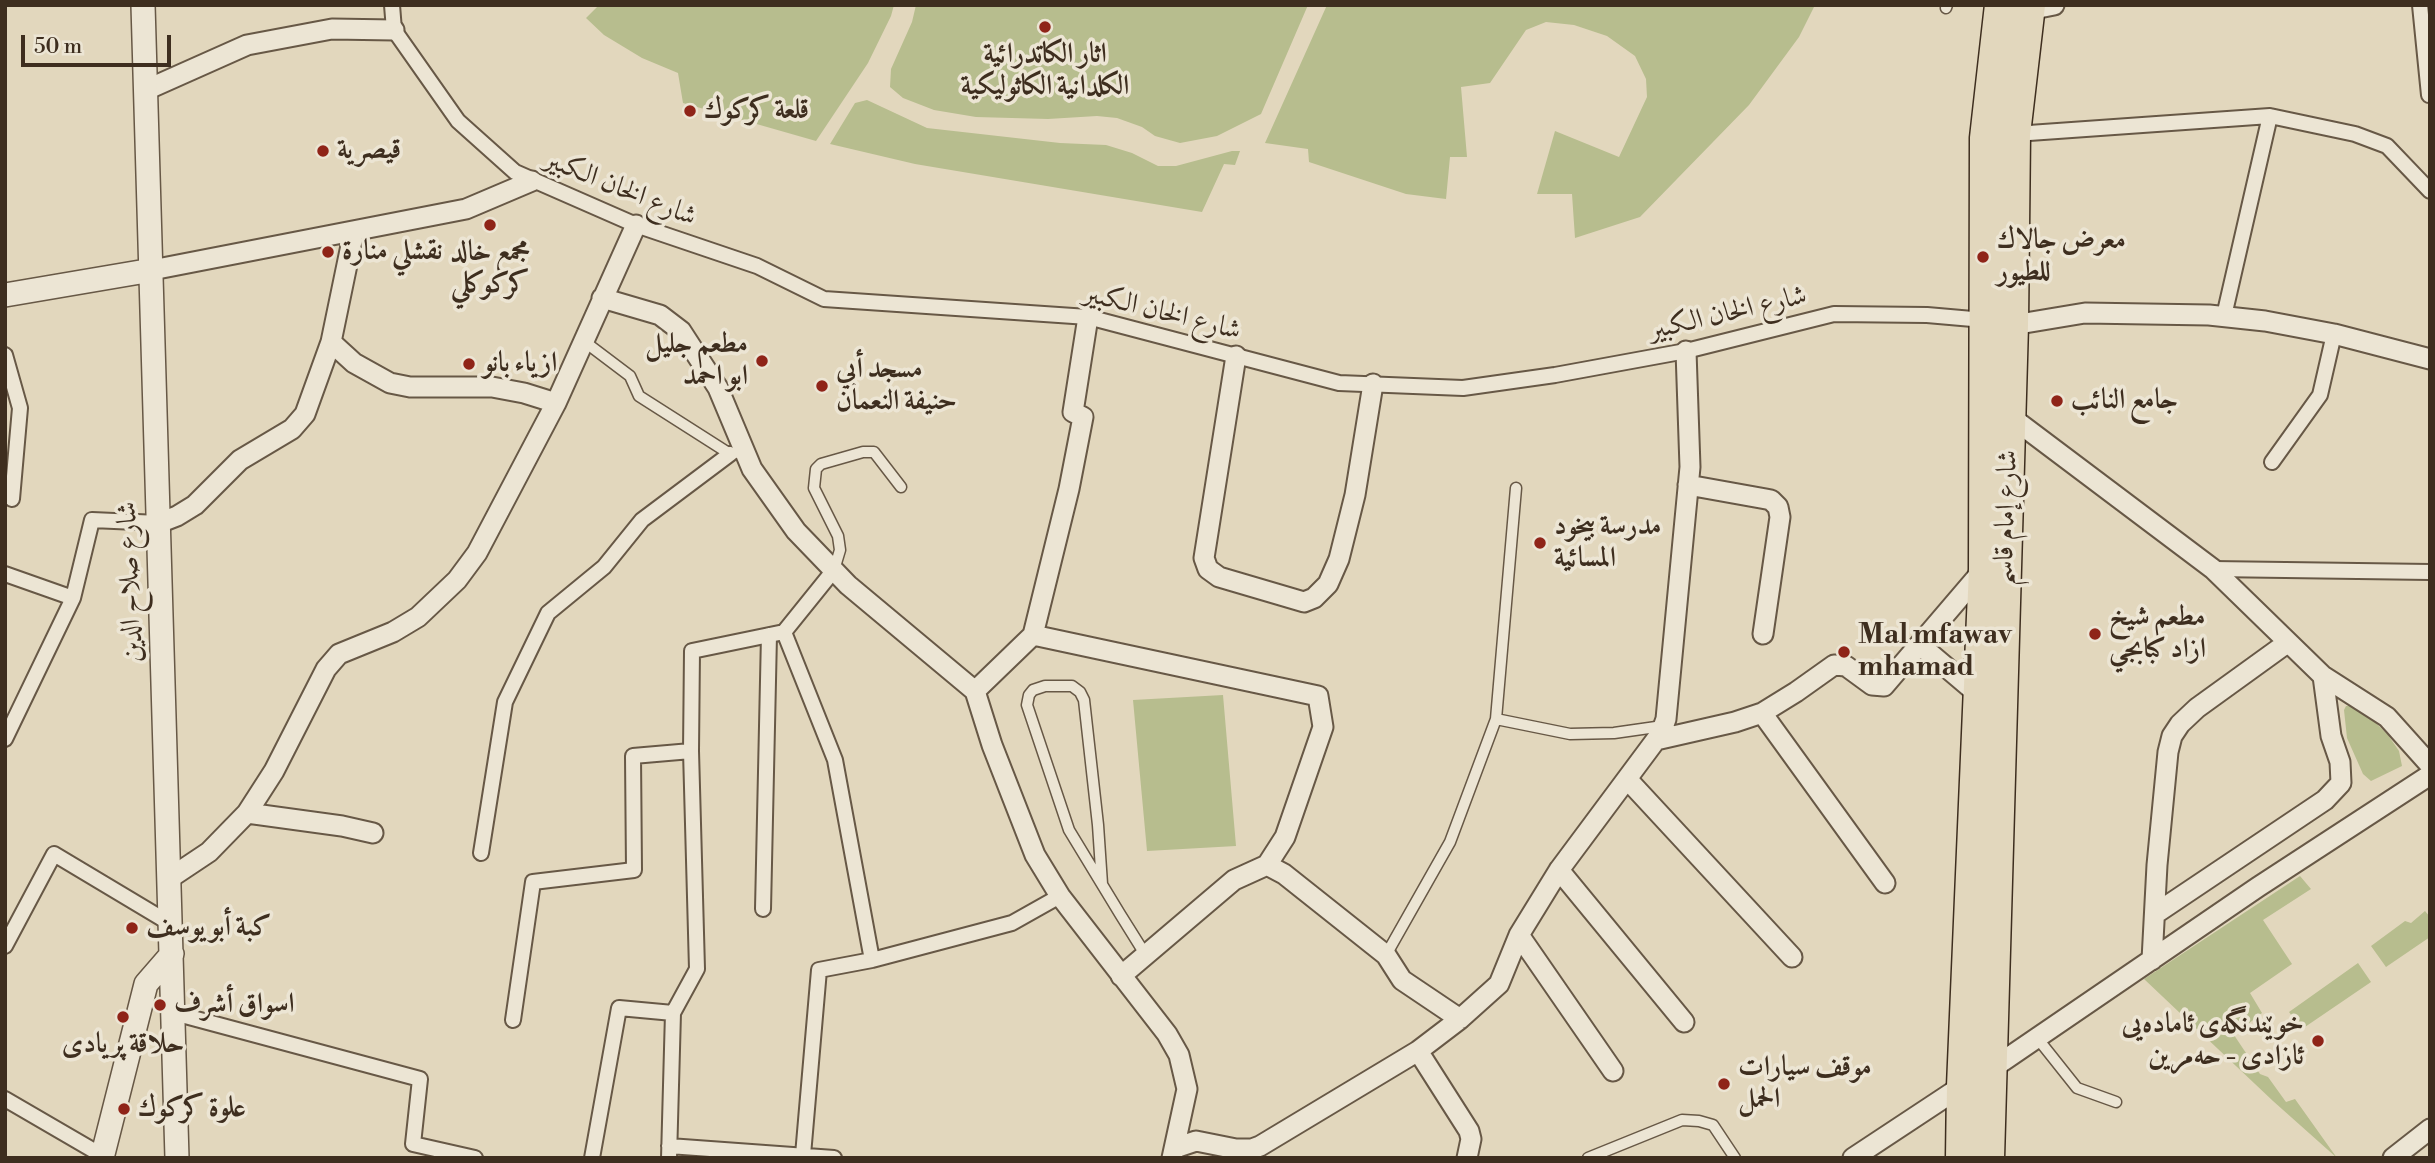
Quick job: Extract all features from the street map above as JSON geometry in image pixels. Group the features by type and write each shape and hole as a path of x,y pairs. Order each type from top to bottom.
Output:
{"main road":[{"name":"شارع إمام قاسم","path":"1989,1158 2011,417 1999,322 1986,138 2000,5"},
{"name":"شارع إمام قاسم","path":"1961,1158 1984,569 1999,322 2015,134 2038,7"},
{"path":"1962,1086 1990,1070"}],"street":[{"name":"شارع صلاح الدين","path":"143,5 177,1158"},
{"path":"146,90 247,44 332,29 394,30 392,5"},
{"path":"2420,5 2429,95"},
{"name":"شارع الخان الكبير","path":"394,30 458,121 515,172 636,225 757,266 824,299 1088,317 1339,383 1463,388 1555,375 1686,351 1834,314 1927,315 1999,322"},
{"path":"2224,316 2270,116"},
{"path":"2015,134 2270,116 2355,134 2387,146 2430,191"},
{"path":"5,295 152,270 466,209 532,181"},
{"path":"170,878 209,852 247,813 279,762 326,668 339,654 393,632 418,617 457,579 477,553 556,403 636,225"},
{"path":"5,739 73,598 92,520 159,523 177,516 195,505 240,460 292,429 305,414 331,342 354,231"},
{"path":"602,298 660,315 681,331 718,388 737,452 796,531 848,585 975,691 1016,811 1035,855 1060,896 1167,1034 1182,1065 1186,1079 1186,1100 1174,1153"},
{"path":"1999,322 2085,313 2224,316 2334,334 2430,359"},
{"path":"975,691 1033,635 1069,489 1083,418 1073,412 1088,317"},
{"path":"2272,462 2320,395 2334,334"},
{"path":"331,342 354,363 390,383 410,387 492,387 556,403"},
{"path":"1174,1153 1196,1141 1236,1149 1252,1149 1418,1051 1460,1019 1499,984 1518,935 1559,870 1660,733 1688,485 1690,450 1686,351"},
{"path":"5,355 20,408 12,499"},
{"path":"1236,356 1204,558 1208,569 1219,577 1304,603 1314,598 1328,584 1339,559 1354,495 1373,384"},
{"path":"2011,417 2213,569 2323,676 2387,718 2430,765"},
{"path":"481,853 505,702 548,613 604,567 642,520 737,452"},
{"path":"1688,485 1766,499 1778,507 1780,517 1763,634"},
{"path":"1660,733 1735,722 1762,713 1834,665 1846,666 1872,685 1884,686 1984,569"},
{"path":"2213,569 2430,572"},
{"path":"834,570 784,632 692,651 691,751 696,969 673,1013 669,1152 834,1158"},
{"path":"5,574 73,598"},
{"path":"784,632 835,760 872,960"},
{"path":"763,909 769,635"},
{"path":"1033,635 1318,696 1323,726 1285,837 1267,865 1234,880 1121,976"},
{"path":"2152,960 2167,764 2172,736 2197,708 2287,643"},
{"path":"1920,645 1979,695"},
{"path":"2155,915 2325,800 2341,783 2340,762 2331,736 2323,676"},
{"path":"1762,713 1885,883"},
{"path":"513,1020 533,882 634,870 634,756 691,751"},
{"path":"1990,1070 2258,887 2430,775"},
{"path":"1628,779 1792,957"},
{"path":"247,813 373,833"},
{"path":"5,946 54,854 172,924"},
{"path":"1267,865 1284,874 1386,955 1402,980 1460,1019"},
{"path":"1559,870 1684,1022"},
{"path":"803,1156 819,970 872,960 1012,923 1060,896"},
{"path":"1518,935 1613,1071"},
{"path":"5,1099 103,1157 146,984 173,954"},
{"path":"592,1158 619,1008 673,1013"},
{"path":"174,1013 420,1079 413,1144 475,1158"},
{"path":"1418,1051 1469,1131 1471,1139 1467,1158"},
{"path":"1853,1158 1962,1086"},
{"path":"2393,1158 2430,1129"}],"lane":[{"path":"585,342 630,376 639,396 737,452"},
{"path":"834,570 839,550 838,536 814,488 816,469 821,464 863,452 874,452 901,487"},
{"path":"1386,955 1450,842 1496,719 1516,488"},
{"path":"1102,884 1084,700 1080,692 1072,686 1045,686 1028,695 1027,705 1069,830 1102,884 1145,954"},
{"path":"1496,719 1570,734 1660,733"},
{"path":"2038,1039 2077,1088 2116,1102"},
{"path":"1588,1158 1682,1120 1713,1125 1735,1158"}],"green space":[{"path":"599,5 894,5 868,63 816,141 683,103 678,73 642,58 604,35 586,18"},
{"path":"916,5 1308,5 1261,114 1217,136 1180,143 1155,136 1142,127 1117,118 976,117 934,110 903,98 890,87 891,69 912,22"},
{"path":"1327,5 1815,5 1799,37 1749,105 1640,217 1575,238 1572,194 1537,194 1555,131 1619,157 1647,97 1646,79 1635,56 1607,36 1574,25 1546,22 1526,30 1490,83 1461,87 1467,157 1450,157 1446,199 1406,194 1309,162 1308,149 1265,143"},
{"path":"867,100 927,128 1060,143 1106,145 1132,153 1158,166 1176,166 1240,151 1235,165 1224,164 1202,212 915,164 830,144 855,103"},
{"path":"1223,695 1236,846 1147,851 1133,700"},
{"path":"2346,706 2374,721 2388,735 2399,751 2402,766 2371,781 2363,774 2347,738 2344,710"},
{"path":"2300,876 2311,889 2263,920 2292,964 2250,993 2262,1013 2234,1035 2260,1074 2268,1077 2286,1102 2295,1099 2337,1158 2144,979"},
{"path":"2425,911 2430,917 2430,937 2386,967 2371,946 2405,921 2411,923"},
{"path":"2358,963 2371,982 2302,1029 2289,1012"}],"place":[{"name":"اثار الكاتدرائية الكلدانية الكاثوليكية","path":"1045,27"},
{"name":"قلعة كركوك","path":"690,111"},
{"name":"قيصرية","path":"323,151"},
{"name":"مجمع خالد كركوكلي","path":"490,225"},
{"name":"نقشلي منارة","path":"328,252"},
{"name":"معرض جالاك للطيور","path":"1983,257"},
{"name":"مطعم جليل ابو احمد","path":"762,361"},
{"name":"ازياء بانو","path":"469,364"},
{"name":"مسجد أبي حنيفة النعمان","path":"822,386"},
{"name":"جامع النائب","path":"2057,401"},
{"name":"مدرسة بيخود المسائية","path":"1540,543"},
{"name":"مطعم شيخ ازاد كبابجي","path":"2095,634"},
{"name":"Mal mfawav mhamad","path":"1844,652"},
{"name":"كبة أبو يوسف","path":"132,928"},
{"name":"اسواق أشرف","path":"160,1005"},
{"name":"حلاقة پریادی","path":"123,1017"},
{"name":"خوێندنگەی ئامادەیی ئازادی - حەمرین","path":"2318,1041"},
{"name":"موقف سيارات الحمل","path":"1724,1084"},
{"name":"علوة كركوك","path":"124,1109"}]}
